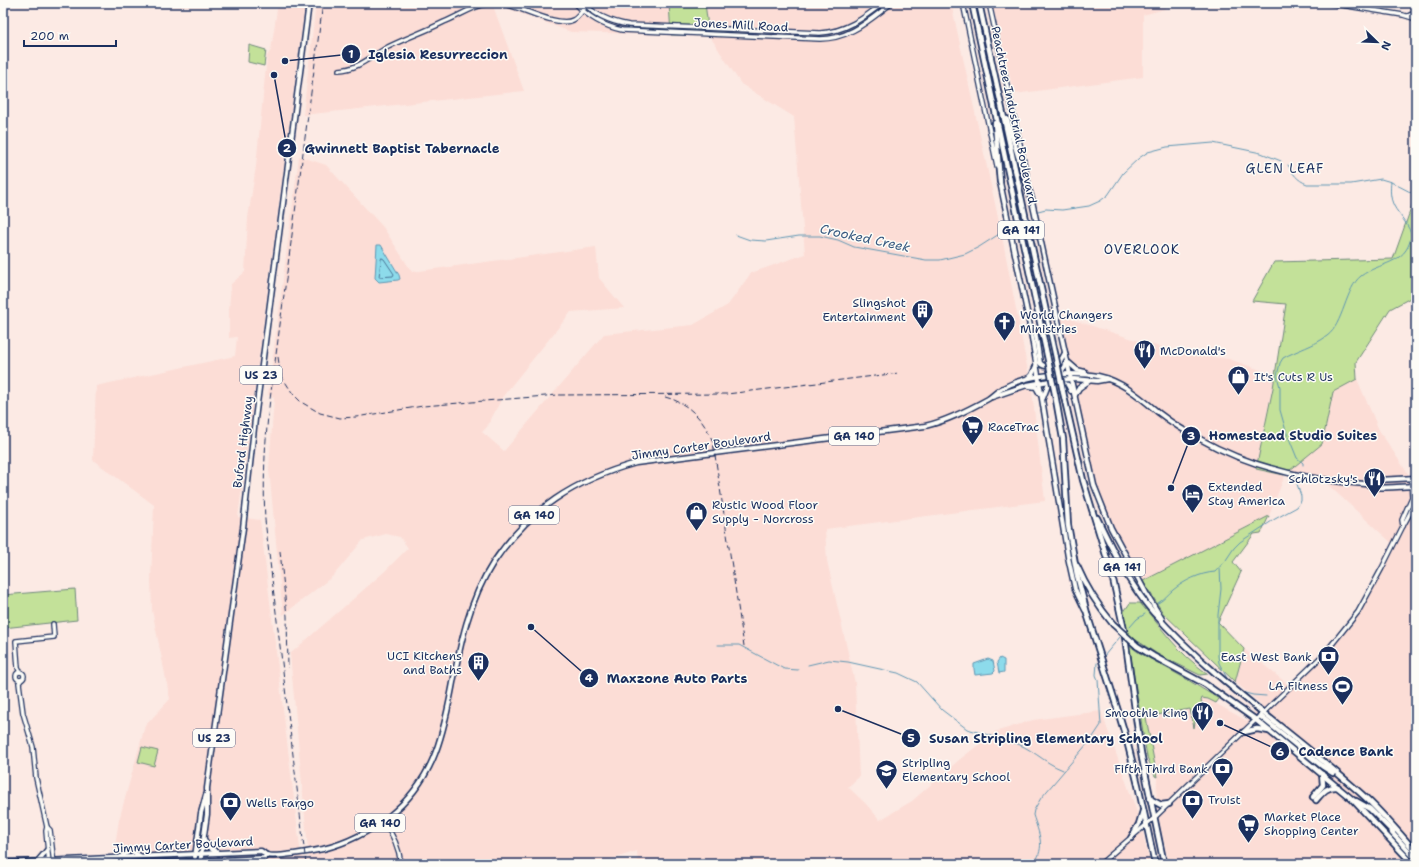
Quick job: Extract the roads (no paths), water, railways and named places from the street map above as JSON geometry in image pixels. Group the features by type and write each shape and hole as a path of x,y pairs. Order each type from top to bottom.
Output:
{"highway":[{"name":"Peachtree Industrial Boulevard","path":"972,3 1055,394 1063,439 1068,525 1075,561"},
{"name":"Peachtree Industrial Boulevard","path":"979,3 1081,473 1112,575 1124,630 1141,753 1164,864"},
{"path":"998,90 1032,202"},
{"path":"994,105 1000,182"},
{"name":"GA 141","path":"1090,504 1126,574 1149,607 1193,653 1260,716 1340,776 1377,809 1416,852"},
{"path":"1075,561 1077,575 1088,617 1118,711 1133,766 1154,864"},
{"name":"GA 141","path":"1075,561 1089,591 1112,624 1137,646 1153,656 1260,716 1271,732 1353,800 1413,864"},
{"path":"1244,732 1257,729 1271,732"},
{"path":"1322,774 1322,785 1315,799 1328,787 1338,787"},
{"path":"1150,799 1161,805 1169,804"},
{"path":"1353,800 1370,809 1416,859"},
{"path":"1131,838 1139,824 1143,809"}],"main road":[{"name":"Buford Highway","path":"194,863 201,813 207,788 243,528 255,419 309,3"},
{"path":"1000,182 1030,326 1037,365 1037,377 1040,382 1068,557 1075,589 1088,617"},
{"name":"Peachtree Industrial Boulevard","path":"1032,202 1065,353 1072,376 1083,437"},
{"path":"1030,326 1035,330 1040,363 1042,365 1046,366 1059,364 1065,353"},
{"path":"1042,400 1048,385 1068,362 1077,370 1098,373 1108,379"},
{"path":"1037,365 1043,372 1066,383 1070,388 1080,434 1083,437 1092,477 1104,512 1142,586 1164,623"},
{"path":"1029,378 1037,365"},
{"path":"1054,378 1065,378 1072,376"},
{"name":"Jimmy Carter Boulevard","path":"1072,376 1091,380 1108,379"},
{"name":"Jimmy Carter Boulevard","path":"134,864 200,863 264,858 267,855 308,852 354,839 383,821 405,802 416,789 431,765 446,718 466,623 473,602 483,580 497,558 530,519 553,500 593,477 636,463 925,426 945,421 990,398 1024,386 1054,378 1098,376 1108,379 1135,393 1170,421 1213,447 1237,458 1268,469 1330,481 1369,484 1376,487 1415,485"},
{"name":"Jimmy Carter Boulevard","path":"990,398 1001,388 1029,378 1054,378"},
{"path":"1075,398 1079,388 1091,380"},
{"path":"1003,394 1031,386 1036,387 1042,400"},
{"name":"GA 140","path":"1369,484 1377,480 1414,479"},
{"name":"Buford Highway","path":"200,863 207,814 207,788"},
{"path":"204,837 209,848 218,854"},
{"path":"37,862 48,849"},
{"path":"119,858 127,854 130,850 143,857"},
{"name":"Jimmy Carter Boulevard","path":"3,863 52,862 261,851 267,855"}],"street":[{"path":"338,70 359,66 399,42 476,7 489,3"},
{"name":"Jones Mill Road","path":"501,3 562,22 573,20 579,15 585,4 609,20 623,24 820,33 839,30 858,21 883,3"},
{"name":"Jones Mill Road","path":"575,3 596,20 607,26 622,30 825,39 845,35 861,27 892,3"},
{"path":"963,3 1000,182"},
{"name":"Peachtree Industrial Boulevard","path":"989,3 1032,202"},
{"path":"991,11 993,3"},
{"path":"1329,3 1408,16 1416,19"},
{"path":"1408,16 1416,14"},
{"path":"858,21 861,24 861,27"},
{"path":"1402,526 1402,520 1411,500 1415,485 1414,479"},
{"path":"1100,864 1169,804 1325,653 1358,612 1382,568 1402,526 1410,514 1416,499"},
{"path":"52,862 48,849 47,827 36,778 33,747 24,713 20,680 17,679 16,676 16,673 20,672 18,668 16,641 54,637 53,624"},
{"path":"383,821 394,837 401,864"},
{"path":"47,827 50,830 52,862"}],"water":[{"path":"377,245 381,245 400,279 379,282 375,278"},
{"path":"1000,658 1004,660 1004,672 999,673 997,662"},
{"path":"988,659 993,661 995,671 993,673 975,675 974,664"}],"waterway":[{"name":"Crooked Creek","path":"1038,211 1046,209 1062,210 1089,206 1100,201 1108,195 1123,173 1139,158 1148,152 1167,147 1213,143 1261,153 1281,161"},
{"name":"Crooked Creek","path":"1288,165 1296,176 1307,184 1351,184 1381,179 1391,182 1416,195"},
{"path":"1303,465 1303,463 1297,458 1286,431 1280,410 1280,387 1277,376 1280,363 1283,358 1317,343 1332,331 1337,324 1352,288 1361,276 1368,271 1391,262 1404,253 1408,246 1411,233 1393,203 1390,188 1391,182"},
{"name":"Crooked Creek","path":"736,235 750,240 766,241 799,236 820,236 838,240 854,247 926,260 940,260 965,254 1007,229"},
{"path":"1158,603 1173,590 1187,581 1204,574 1215,572 1240,542 1275,519 1297,507 1301,501 1297,484"},
{"path":"1220,568 1221,589 1218,615 1218,656 1219,663 1229,682"},
{"path":"1130,627 1137,619 1145,614"},
{"path":"1104,656 1120,637"},
{"path":"718,645 739,645 784,669 798,670"},
{"path":"808,665 829,660 848,662 898,673 917,682 942,710 967,729 999,738"},
{"path":"1034,864 1038,858 1041,846 1033,815 1034,810 1041,798 1093,737 1101,725 1098,680 1096,675 1097,663"},
{"path":"1241,692 1266,696"},
{"path":"1004,742 1009,741 1024,747 1063,770"}],"railway":[{"path":"306,864 265,520 264,472 269,408 323,3"},
{"path":"278,357 280,371 284,380 293,394 301,402 320,413 340,418 356,417 423,406 558,395 727,394 899,373"},
{"path":"665,397 681,403 695,414 705,427 713,442 744,646"},
{"path":"280,551 287,616 288,668"}],"place":[{"name":"Iglesia Resurreccion","path":"285,61"},
{"name":"Gwinnett Baptist Tabernacle","path":"274,75"},
{"name":"Slingshot Entertainment","path":"922,330"},
{"name":"World Changers Ministries","path":"1005,342"},
{"name":"McDonald's","path":"1144,370"},
{"name":"It's Cuts R Us","path":"1238,396"},
{"name":"RaceTrac","path":"972,446"},
{"name":"Homestead Studio Suites","path":"1171,488"},
{"name":"Schlotzsky's","path":"1374,498"},
{"name":"Extended Stay America","path":"1192,514"},
{"name":"Rustic Wood Floor Supply - Norcross","path":"697,532"},
{"name":"Maxzone Auto Parts","path":"531,627"},
{"name":"East West Bank","path":"1328,676"},
{"name":"UCI Kitchens and Baths","path":"478,682"},
{"name":"LA Fitness","path":"1343,706"},
{"name":"Susan Stripling Elementary School","path":"838,709"},
{"name":"Cadence Bank","path":"1220,723"},
{"name":"Smoothie King","path":"1203,732"},
{"name":"Fifth Third Bank","path":"1223,788"},
{"name":"Stripling Elementary School","path":"887,790"},
{"name":"Truist","path":"1192,820"},
{"name":"Wells Fargo","path":"231,822"},
{"name":"Market Place Shopping Center","path":"1248,844"}],"district":[{"name":"GLEN LEAF","path":"1285,168"},
{"name":"OVERLOOK","path":"1142,249"}]}
